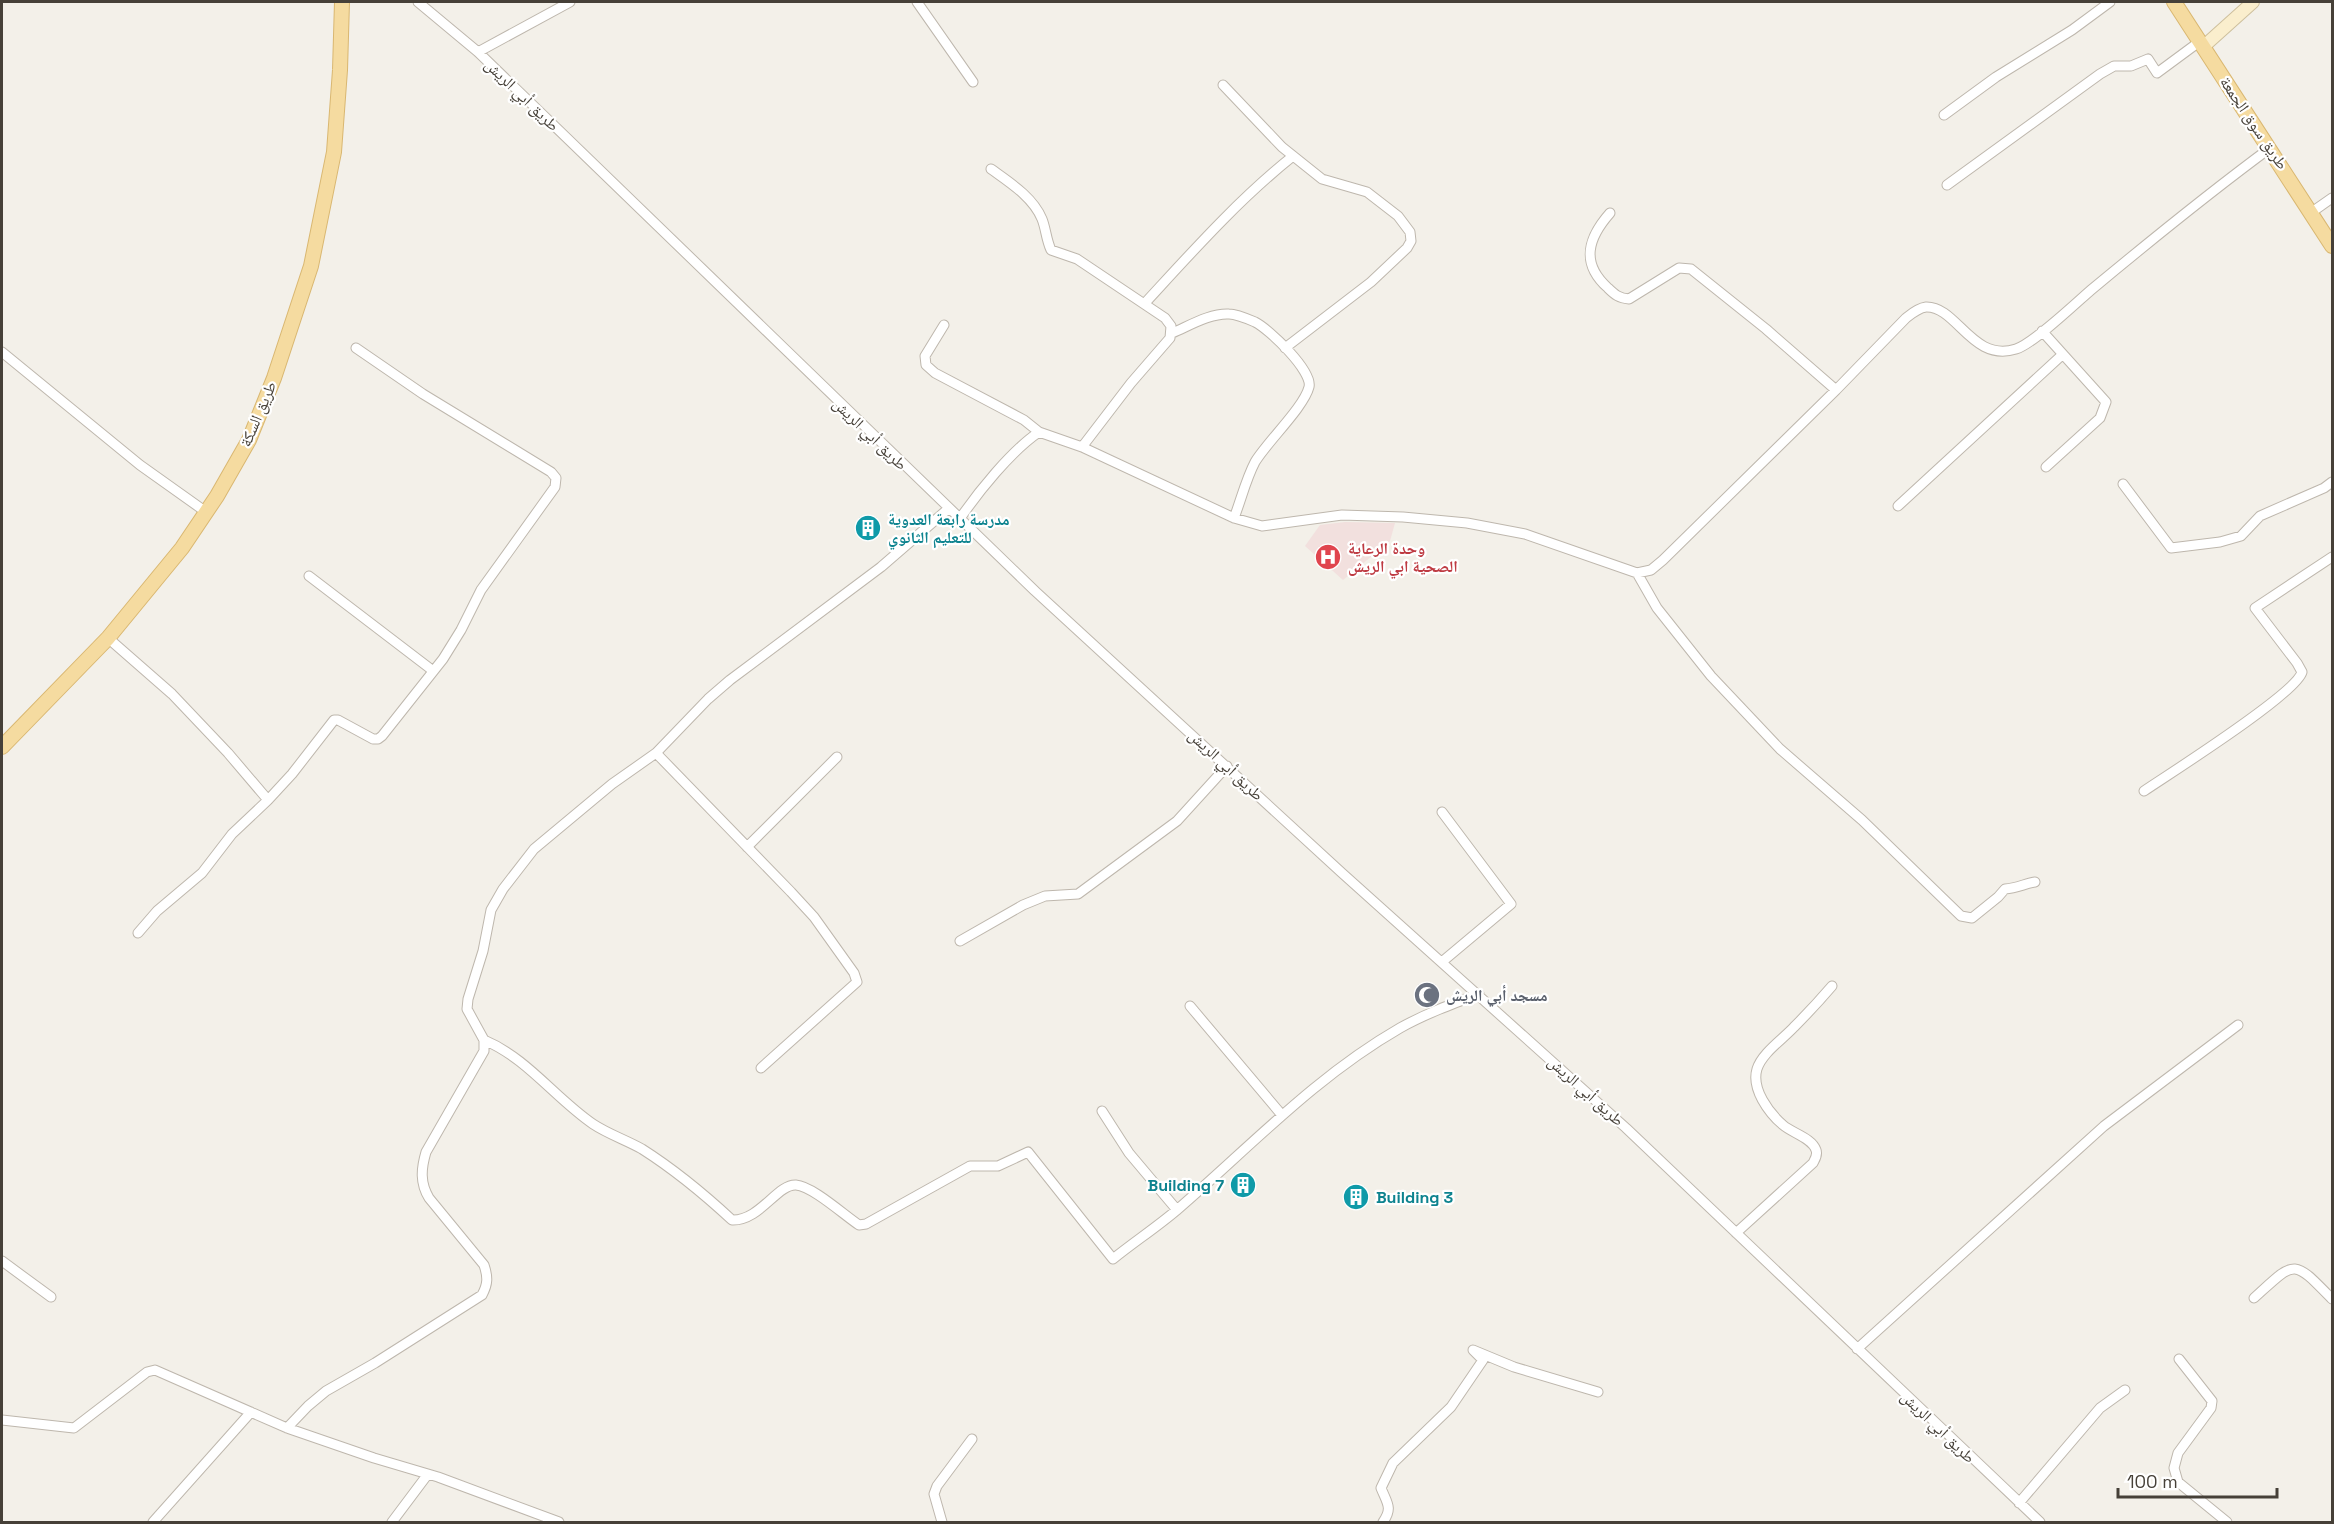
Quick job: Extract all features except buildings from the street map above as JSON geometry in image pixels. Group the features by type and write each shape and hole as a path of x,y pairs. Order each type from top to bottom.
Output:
{"main road":[{"name":"طريق السكة","path":"2,747 108,638 182,548 249,440 274,378 311,266 334,153 342,2"},
{"name":"طريق سوق الجمعة","path":"2174,2 2332,246"},
{"path":"2201,44 2253,2"}],"street":[{"name":"طريق أبي الريش","path":"418,2 478,52 959,520 1342,873 1626,1128 2040,1522"},
{"path":"478,52 570,2"},
{"path":"917,2 973,82"},
{"path":"1944,116 1996,77 2072,30 2110,2"},
{"path":"1947,185 2114,66 2131,66 2148,59 2157,73 2201,44"},
{"path":"1223,85 1282,147 1322,179 1367,192 1410,232 1411,241 1407,248 1371,282 1285,348"},
{"path":"944,325 925,356 926,365 935,373 1024,420 1039,432 1082,447 1234,518 1263,526 1342,515 1403,517 1467,524 1525,534 1637,573 1650,570 1663,560 1906,318 1925,307 1934,309 1952,320 1964,333 1984,347 1996,351 2017,349 2166,228 2270,148"},
{"path":"1145,303 1259,183 1293,156"},
{"path":"992,169 1033,204 1042,219 1051,250 1077,259 1145,303 1165,318 1171,326 1170,338 1082,447"},
{"path":"2312,212 2332,198"},
{"path":"1610,213 1596,229 1592,240 1590,263 1600,281 1617,296 1629,299 1679,268 1691,269 1766,329 1836,390"},
{"path":"1172,333 1213,317 1230,314 1256,322 1285,348 1305,372 1310,382 1309,389 1255,462 1234,518"},
{"path":"2042,331 2106,402 2100,418 2046,467"},
{"path":"138,933 157,911 202,873 232,834 292,774 334,720 373,739 378,739 443,659 481,590 555,487 556,478 551,472 423,394 356,348"},
{"path":"2,352 140,465 206,512"},
{"path":"1898,506 2062,355"},
{"path":"959,520 989,482 1026,442 1039,432"},
{"path":"2123,484 2171,548 2220,542 2241,536 2260,516 2324,488 2332,482"},
{"path":"287,1428 326,1391 423,1334 482,1295 487,1286 488,1277 484,1265 424,1189 421,1166 426,1152 484,1051 484,1040 467,1009 468,999 483,951 491,910 503,889 534,849 612,784 656,753 708,699 730,680 881,567 948,509"},
{"path":"2144,791 2237,728 2292,686 2300,677 2302,672 2297,663 2255,608 2332,557"},
{"path":"1637,573 1657,608 1710,676 1780,749 1862,820 1961,916 1972,918 2005,889 2019,888 2024,884 2035,882"},
{"path":"309,576 432,670"},
{"path":"108,638 172,694 228,753 268,800"},
{"path":"656,753 814,917 854,973 857,982 761,1068"},
{"path":"747,847 837,757"},
{"path":"960,941 1023,905 1045,896 1078,894 1177,821 1227,766"},
{"path":"1442,812 1511,904 1443,962"},
{"path":"1736,1233 1817,1156 1816,1149 1811,1143 1784,1126 1770,1111 1760,1094 1756,1078 1758,1066 1832,986"},
{"path":"484,1040 499,1046 526,1066 594,1125 640,1148 676,1172 732,1221 742,1221 750,1217 788,1186 796,1185 807,1188 859,1225 866,1224 970,1166 998,1166 1028,1152 1113,1259 1177,1210 1281,1114 1348,1063 1399,1029 1428,1013 1479,994"},
{"path":"1190,1006 1281,1114"},
{"path":"1857,1349 2104,1126 2238,1025"},
{"path":"1102,1111 1129,1153 1177,1210"},
{"path":"2,1262 51,1297"},
{"path":"2254,1298 2285,1270 2295,1268 2306,1273 2332,1299"},
{"path":"1383,1522 1389,1514 1381,1488 1393,1463 1451,1407 1483,1360 1473,1350 1514,1367 1598,1392"},
{"path":"2179,1359 2212,1401 2211,1408 2178,1453 2175,1468 2178,1482 2227,1522"},
{"path":"2,1420 74,1428 147,1372 155,1370 287,1428 428,1474 559,1522"},
{"path":"2019,1503 2100,1408 2125,1390"},
{"path":"153,1522 251,1412"},
{"path":"942,1522 934,1494 937,1486 972,1439"},
{"path":"392,1522 428,1474"}],"shaded area":[{"path":"1345,522 1395,523 1390,541 1343,580 1305,546 1320,525"}],"place":[{"name":"مدرسة رابعة العدوية للتعليم الثانوي","path":"868,528"},
{"name":"وحدة الرعاية الصحية ابي الريش","path":"1328,557"},
{"name":"مسجد أبي الريش","path":"1427,995"},
{"name":"Building 7","path":"1243,1185"},
{"name":"Building 3","path":"1356,1197"}]}
